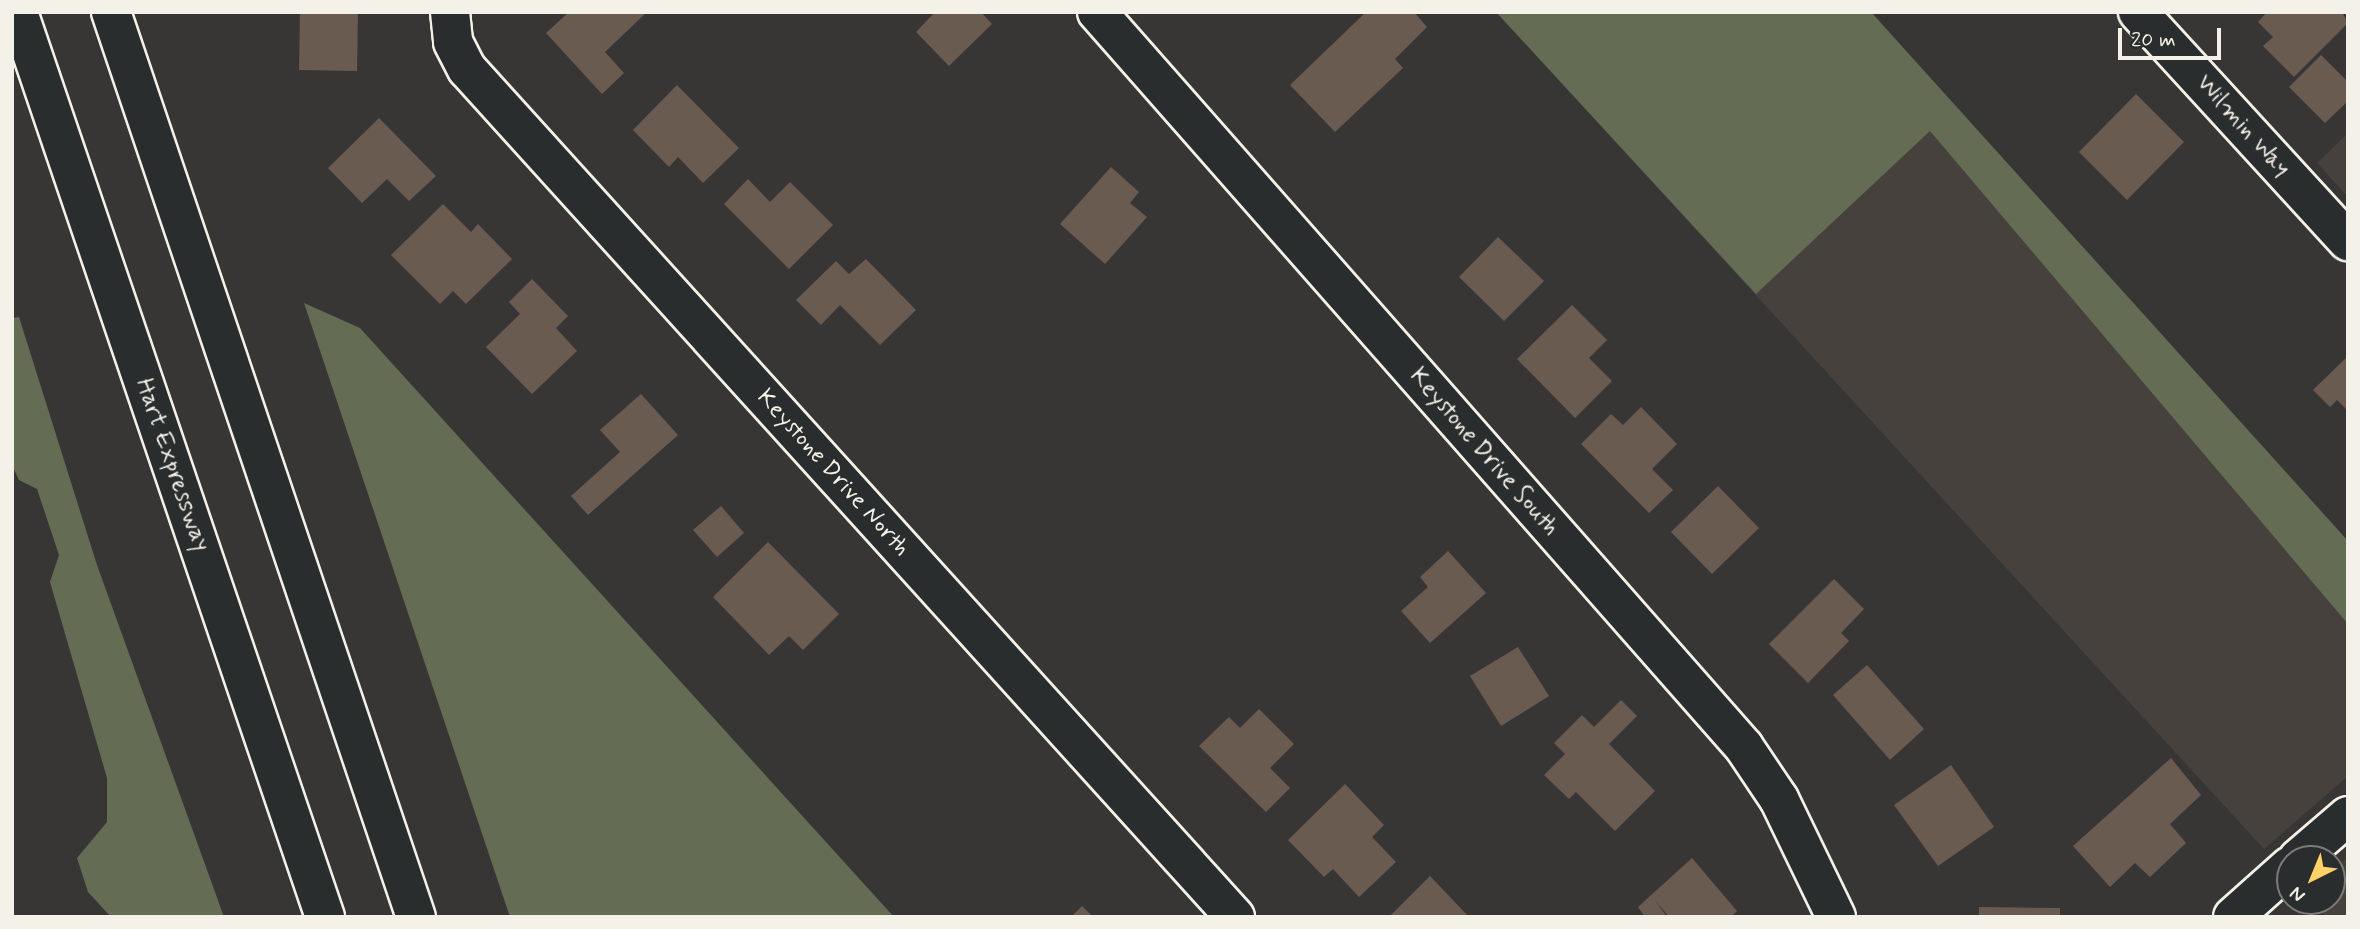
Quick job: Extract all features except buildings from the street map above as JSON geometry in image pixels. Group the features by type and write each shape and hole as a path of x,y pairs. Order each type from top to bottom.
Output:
{"main road":[{"name":"Hart Expressway","path":"18,12 325,917"},
{"path":"111,12 416,917"},
{"path":"132,12 171,190"},
{"name":"Keystone Drive South","path":"1097,12 1744,747 1779,799 1836,917"},
{"name":"Wilmin Way","path":"2141,13 2348,241"},
{"name":"Keystone Drive North","path":"449,16 467,69 1235,917"},
{"path":"12,19 45,91"},
{"path":"2314,845 2348,816"},
{"path":"2233,917 2276,879"}],"shaded area":[{"path":"1496,12 1871,12 2348,541 2348,776 2264,849"},
{"path":"2348,133 2348,197 2317,163"},
{"path":"2348,857 2348,917 2326,917 2324,915 2346,915"}],"green space":[{"path":"1496,12 1871,12 2348,541 2348,624 1930,131 1756,294"},
{"path":"304,303 360,328 894,917 510,917"},
{"path":"19,317 97,565 224,917 111,917 88,892 77,858 107,822 107,778 50,582 59,555 37,489 19,480 12,465 12,318"}]}
